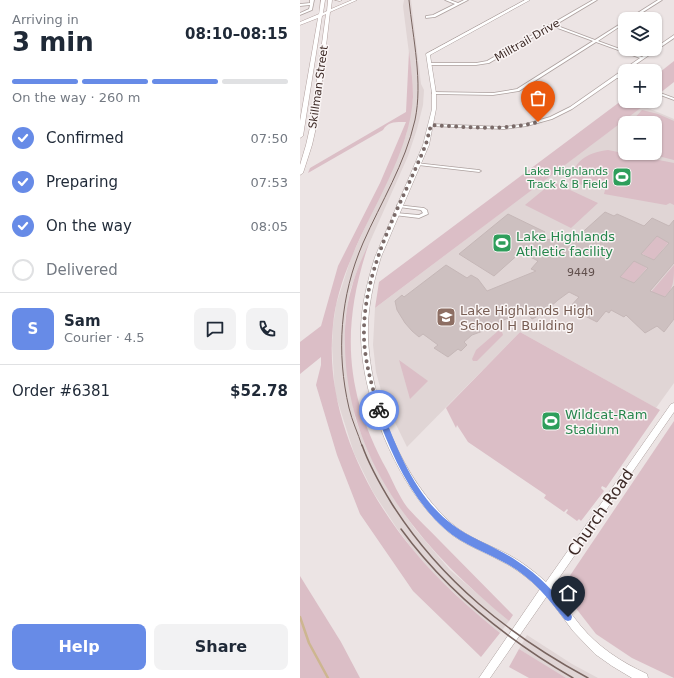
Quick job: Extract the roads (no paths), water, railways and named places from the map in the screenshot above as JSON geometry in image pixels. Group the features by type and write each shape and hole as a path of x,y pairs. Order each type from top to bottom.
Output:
{"street":[{"name":"Skillman Street","path":"300,136 323,0"},
{"name":"Skillman Street","path":"300,173 314,123 327,12 330,0"},
{"path":"300,24 329,7 345,0"},
{"path":"300,20 327,12 355,0"},
{"path":"447,0 458,4"},
{"path":"427,17 434,16 466,0"},
{"path":"528,0 434,51 432,55 432,61 430,64 434,93 434,109 431,125 426,144 374,270 365,316 364,337 366,356 382,421 401,462 416,489 430,508 448,526 459,534 514,563 546,588 580,633 594,647 613,661 643,678"},
{"name":"Milltrail Drive","path":"430,64 476,64 488,62 595,0"},
{"path":"641,12 660,0"},
{"path":"300,4 312,2 311,9 300,14"},
{"path":"300,24 312,23 318,26"},
{"path":"552,25 642,58"},
{"path":"434,93 493,94 518,90 618,26"},
{"path":"431,125 491,128 515,127 538,122 563,113 674,36"},
{"path":"662,95 674,99"},
{"path":"418,164 479,171"},
{"path":"422,209 426,214 419,217 398,210 422,209"},
{"name":"Church Road","path":"484,678 674,406"}],"waterway":[{"path":"300,617 309,643 328,678"}],"tram line":[{"path":"362,446 350,413 345,387 342,366 342,324 349,283 355,263 399,167 411,136 415,120 418,76 409,0"},
{"path":"362,445 368,460 392,504 411,532 432,558 455,582 479,604 531,644 588,678"},
{"path":"401,529 419,552 458,594 524,647 573,678"}],"place":[{"name":"Lake Highlands Track & B Field","path":"622,177"},
{"name":"Lake Highlands Athletic facility","path":"502,243"},
{"name":"Lake Highlands High School H Building","path":"446,317"},
{"name":"Wildcat-Ram Stadium","path":"551,421"}]}
